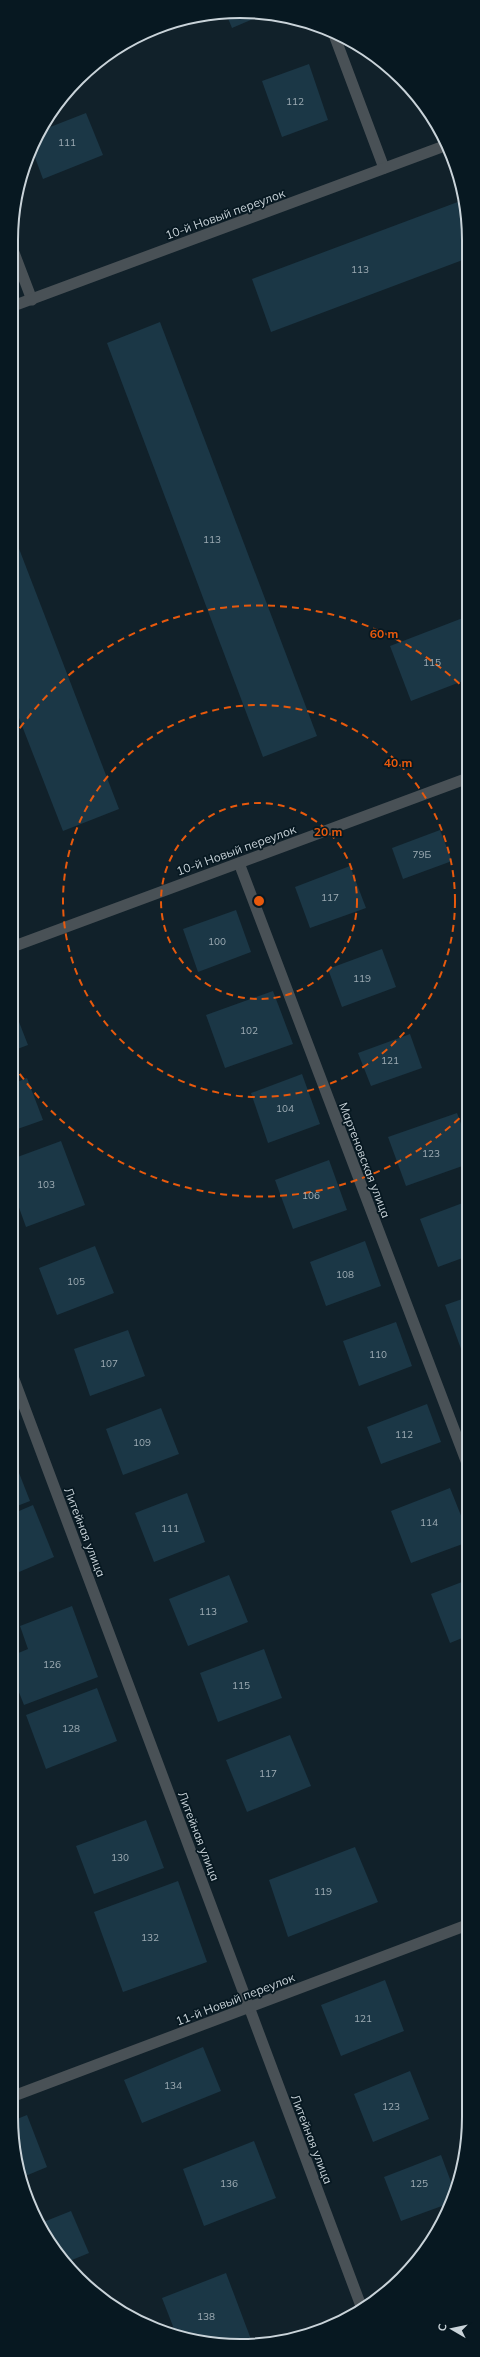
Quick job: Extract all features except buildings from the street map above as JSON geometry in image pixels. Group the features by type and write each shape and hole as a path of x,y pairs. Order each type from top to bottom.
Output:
{"street":[{"path":"336,40 384,168"},
{"name":"10-й Новый переулок","path":"18,304 441,147"},
{"path":"18,263 32,300"},
{"name":"10-й Новый переулок","path":"18,945 462,780"},
{"name":"Мартеновская улица","path":"239,863 462,1450"},
{"name":"Литейная улица","path":"18,1390 360,2304"},
{"name":"11-й Новый переулок","path":"18,2094 462,1927"}]}
